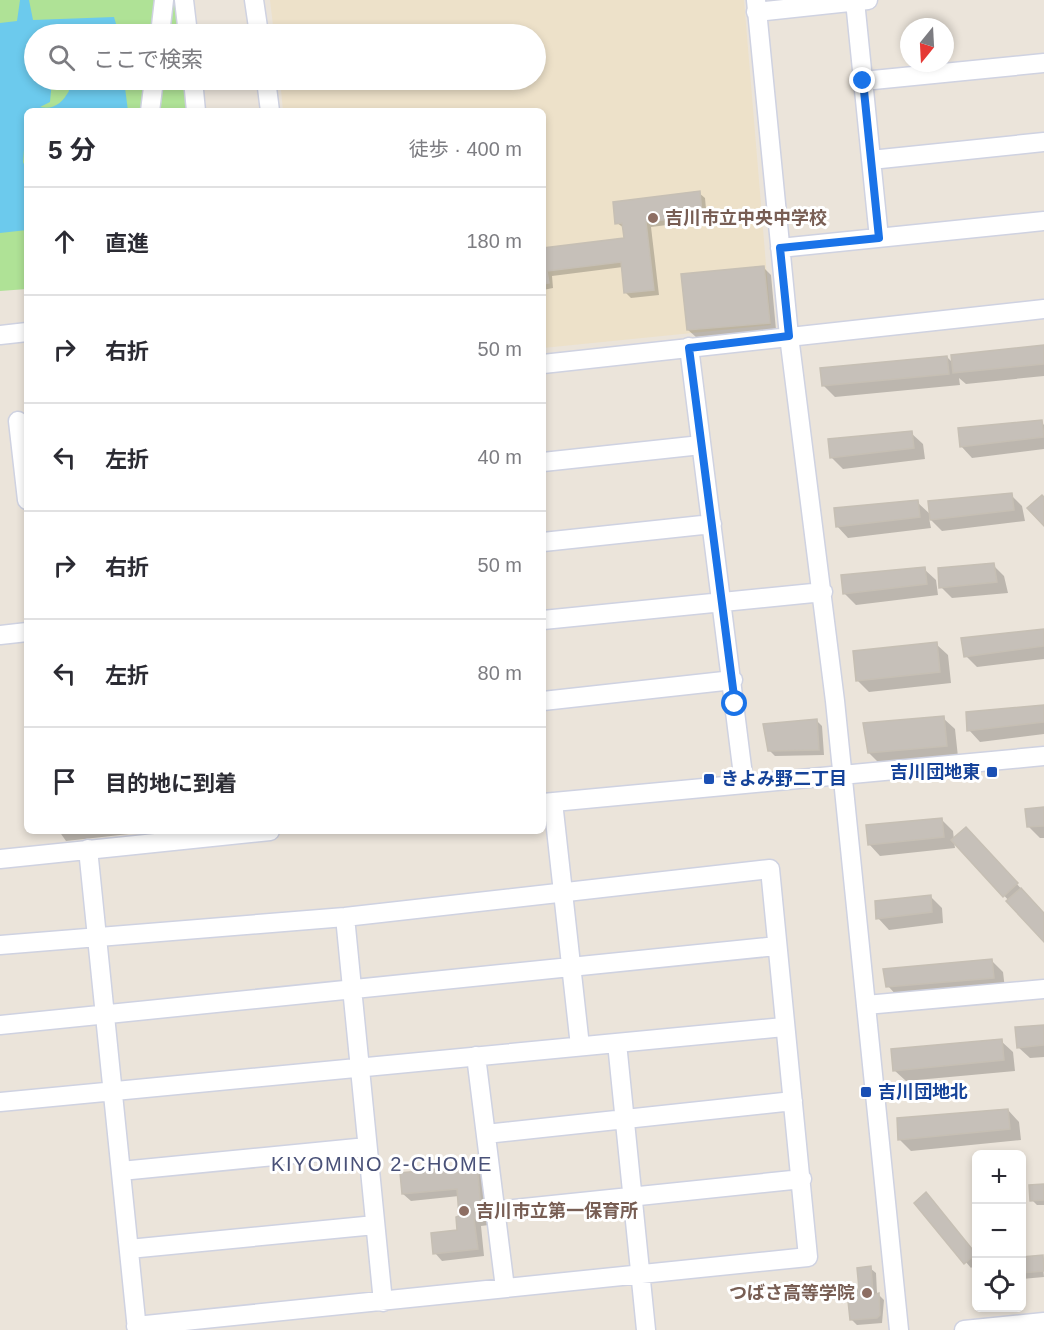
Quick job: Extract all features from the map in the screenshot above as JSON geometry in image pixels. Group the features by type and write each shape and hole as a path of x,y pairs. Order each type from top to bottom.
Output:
{"street":[{"path":"161,24 164,0"},
{"path":"184,0 187,24"},
{"path":"254,0 258,24"},
{"path":"879,238 863,81 862,1 756,6 789,336 823,592 843,774 899,1330"},
{"path":"863,81 1044,63"},
{"path":"150,108 153,90"},
{"path":"194,90 196,108"},
{"path":"267,90 270,108"},
{"path":"871,160 1044,142"},
{"path":"780,248 1044,221"},
{"path":"546,364 1044,309"},
{"path":"0,335 24,332"},
{"path":"689,348 733,680 744,783"},
{"path":"15,422 24,480"},
{"path":"546,462 701,446"},
{"path":"546,542 712,524"},
{"path":"546,620 823,592"},
{"path":"0,635 24,632"},
{"path":"546,700 733,680"},
{"path":"580,1046 565,892 548,802 1044,756"},
{"path":"0,859 183,836 218,834"},
{"path":"0,945 96,935 345,917 770,869 808,1257 137,1328 111,1090 106,1013 96,935 88,849"},
{"path":"345,917 383,1302"},
{"path":"0,1025 777,946"},
{"path":"866,1005 1044,989"},
{"path":"0,1102 784,1027"},
{"path":"617,1043 646,1330"},
{"path":"476,1056 505,1288"},
{"path":"486,1134 793,1101"},
{"path":"121,1171 368,1147"},
{"path":"495,1211 802,1179"},
{"path":"129,1249 375,1225"},
{"path":"964,1330 1044,1322"}],"shaded area":[{"name":"吉川市立中央中学校","path":"270,0 744,0 771,325 546,348 546,108 283,108 281,90 546,90 546,24 273,24"}],"green space":[{"path":"0,0 178,0 180,24 24,24 24,90 186,90 188,108 24,108 24,289 0,291"}],"water":[{"path":"20,0 29,0 33,20 114,17 116,24 24,24 24,90 51,90 50,102 40,107 45,108 24,108 24,230 0,233 0,23 17,21"},
{"path":"69,90 125,90 128,108 45,108 57,105"}],"building":[{"path":"700,191 702,215 646,222 654,290 624,293 621,262 547,271 549,283 546,284 546,248 624,238 622,223 615,224 613,202"},
{"path":"764,266 770,323 687,330 681,274"},
{"path":"1044,345 1044,364 953,373 951,355"},
{"path":"947,356 949,374 822,386 820,368"},
{"path":"1042,420 1044,437 960,447 958,428"},
{"path":"912,431 914,448 830,458 828,439"},
{"path":"1012,493 1014,510 930,520 928,501"},
{"path":"1042,495 1044,497 1044,526 1027,508"},
{"path":"918,500 920,517 836,527 834,508"},
{"path":"994,563 997,582 939,588 938,568"},
{"path":"925,567 927,584 843,594 841,575"},
{"path":"1044,629 1044,646 964,657 961,638"},
{"path":"937,642 940,672 856,681 853,651"},
{"path":"1044,705 1044,722 967,731 966,712"},
{"path":"944,716 947,746 868,753 863,723"},
{"path":"817,719 819,750 768,751 763,724"},
{"path":"1044,807 1044,826 1027,827 1025,809"},
{"path":"942,818 944,837 868,845 866,825"},
{"path":"966,827 1018,883 1003,897 951,840"},
{"path":"1021,888 1044,913 1044,942 1006,901"},
{"path":"931,895 932,912 876,919 875,901"},
{"path":"992,959 994,978 886,987 883,969"},
{"path":"1044,1025 1044,1045 1017,1048 1015,1027"},
{"path":"1002,1039 1004,1060 893,1071 891,1049"},
{"path":"1008,1109 1010,1129 898,1140 897,1118"},
{"path":"477,1165 482,1218 474,1219 478,1249 433,1254 431,1233 457,1230 456,1217 459,1216 457,1189 402,1194 400,1173"},
{"path":"1044,1184 1044,1200 1030,1201 1029,1185"},
{"path":"926,1192 972,1249 972,1257 964,1264 914,1203"},
{"path":"1043,1255 1044,1271 1026,1273 1026,1257"},
{"path":"871,1266 873,1295 879,1293 880,1315 877,1318 850,1320 847,1291 859,1289 857,1268"}],"place":[{"name":"吉川市立中央中学校","path":"653,218"},
{"name":"吉川団地東","path":"992,772"},
{"name":"きよみ野二丁目","path":"709,779"},
{"name":"吉川団地北","path":"866,1092"},
{"name":"吉川市立第一保育所","path":"464,1211"},
{"name":"つばさ高等学院","path":"867,1293"}],"district":[{"name":"KIYOMINO 2-CHOME","path":"382,1164"}],"route":[{"path":"735,704 689,348 789,336 780,248 879,238 863,81"}]}
